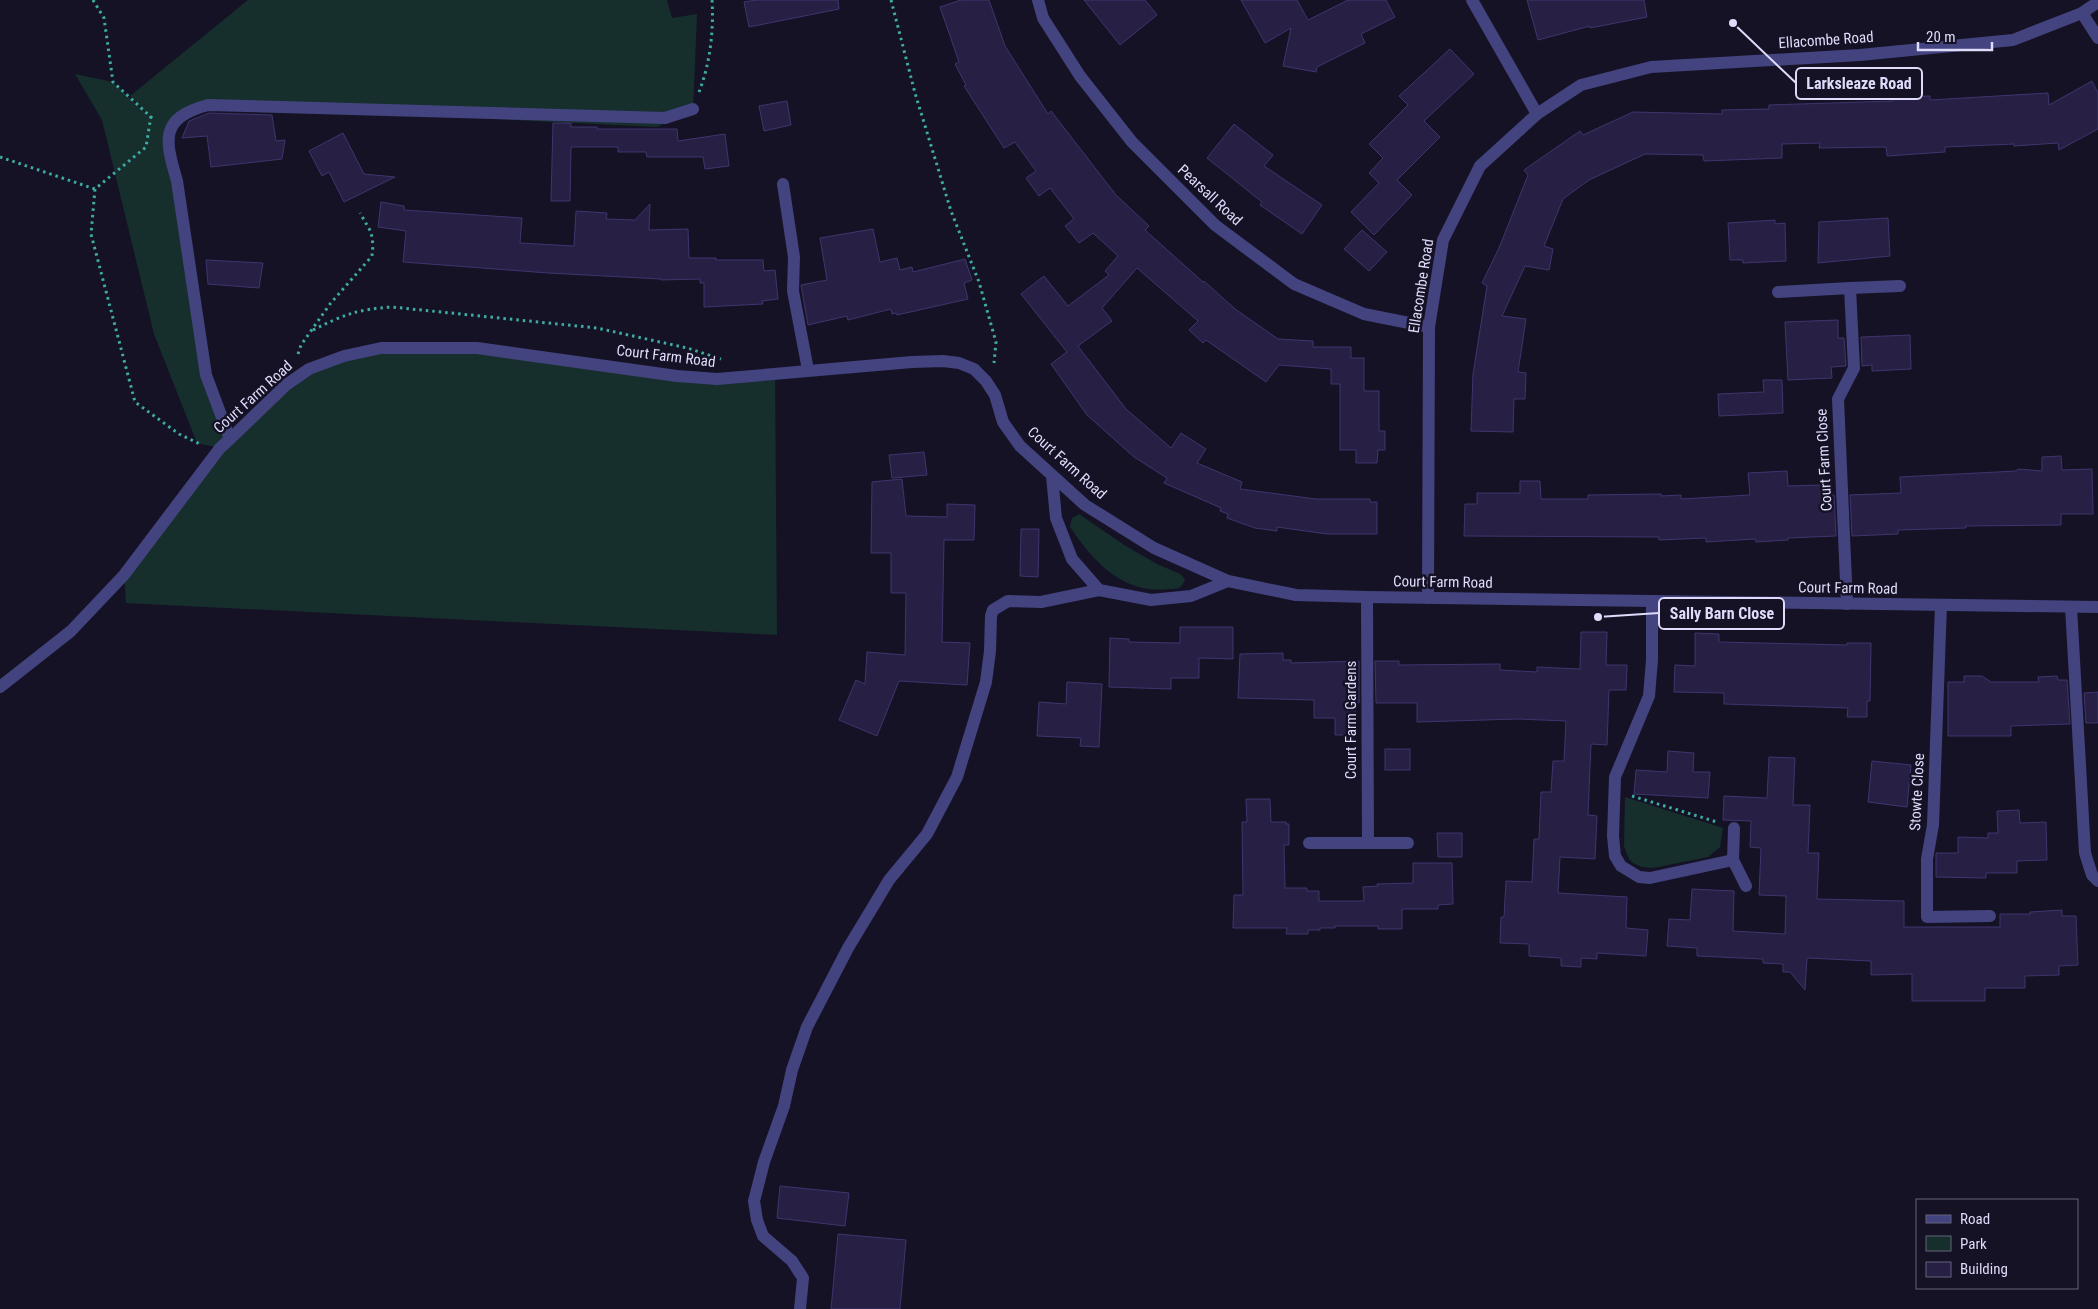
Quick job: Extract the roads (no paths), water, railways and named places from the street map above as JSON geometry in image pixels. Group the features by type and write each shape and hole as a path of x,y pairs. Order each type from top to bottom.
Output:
{"street":[{"name":"Pearsall Road","path":"1038,0 1043,18 1080,76 1132,142 1215,225 1294,284 1364,314 1429,327"},
{"path":"1472,0 1536,114"},
{"name":"Ellacombe Road","path":"1428,598 1429,327 1443,240 1480,166 1536,114 1581,85 1651,67 1860,55 2012,40 2082,13 2098,2"},
{"path":"2082,13 2098,38"},
{"path":"230,439 206,375 178,191 169,154 168,134 177,119 190,110 208,105 665,118 693,109"},
{"path":"782,184 794,257 794,291 808,370"},
{"path":"1778,292 1900,286"},
{"name":"Court Farm Close","path":"1847,604 1838,399 1854,368 1850,288"},
{"name":"Court Farm Road","path":"0,686 71,631 124,575 220,448 286,385 309,369 344,356 390,347 477,348 677,376 717,379 942,360 959,363 974,369 986,381 995,395 1003,422 1020,446 1085,505 1154,548 1228,581 1296,594 1652,602 2098,607"},
{"path":"1052,476 1056,518 1072,559 1099,590"},
{"path":"800,1309 803,1278 792,1261 763,1236 757,1220 754,1201 764,1162 784,1106 792,1070 807,1027 848,948 889,880 926,834 957,777 986,682 993,610 1008,601 1041,602 1099,590 1151,600 1191,596 1228,581"},
{"name":"Court Farm Gardens","path":"1367,597 1368,843"},
{"path":"1652,602 1652,660 1649,696 1615,777 1613,836 1615,856 1621,866 1630,873 1639,877 1650,878 1734,860"},
{"name":"Stowte Close","path":"1941,605 1933,824 1927,859 1927,917 1990,916"},
{"path":"2071,607 2085,853 2092,875 2098,881"},
{"path":"1734,828 1734,860 1746,886"},
{"path":"1309,843 1408,843"}],"place":[{"name":"Larksleaze Road","path":"1733,23"},
{"name":"Sally Barn Close","path":"1598,617"}]}
